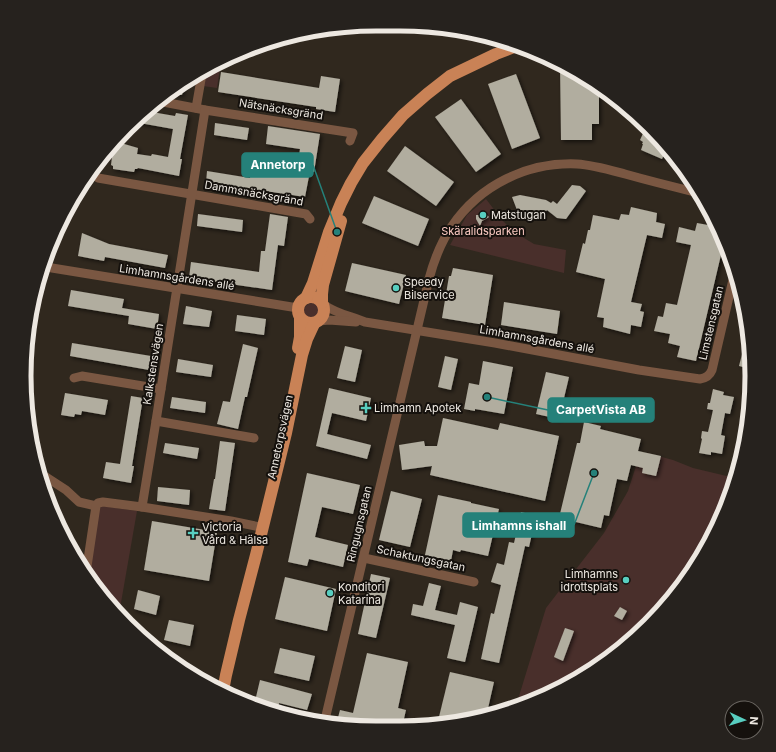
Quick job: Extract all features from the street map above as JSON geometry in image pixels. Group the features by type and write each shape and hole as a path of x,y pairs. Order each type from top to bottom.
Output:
{"main road":[{"path":"450,76 480,55 500,46"},
{"name":"Annetorpsvägen","path":"256,555 260,527 299,342 299,313 302,301 306,298 313,283 329,232 350,183 363,163 403,115 427,94 450,76 496,54 511,49"},
{"name":"Annetorpsvägen","path":"224,685 286,433 302,355 307,339 317,322 323,318 325,313 322,294 323,285 337,232 349,199 364,168 382,140"},
{"path":"306,298 316,298 323,304"},
{"path":"299,313 306,323 317,322"},
{"name":"Annetorpsvägen","path":"222,685 226,675"}],"street":[{"name":"Kalkstensvägen","path":"142,507 192,194 201,109 202,78"},
{"path":"166,102 201,109"},
{"name":"Nätsnäcksgränd","path":"201,109 353,133 350,141"},
{"name":"Ringugnsgatan","path":"326,717 432,266 444,239 452,226 470,205 486,191 518,173 547,166 578,164 691,191"},
{"name":"Dammsnäcksgränd","path":"98,178 306,214 310,219"},
{"name":"Limhamnsgårdens allé","path":"52,268 177,288 299,313"},
{"name":"Limstensgatan","path":"705,378 712,370 732,284"},
{"name":"Limhamnsgårdens allé","path":"323,304 340,314 354,317 365,322"},
{"name":"Limhamnsgårdens allé","path":"317,322 329,320 354,323 365,322 495,343 639,370 705,378"},
{"path":"74,378 82,376 161,389"},
{"path":"156,421 254,438"},
{"path":"46,477 66,490 79,502 96,506"},
{"path":"87,565 96,506 98,503 103,502 142,507 260,527"},
{"name":"Schaktungsgatan","path":"364,558 474,582"}],"green space":[{"path":"220,68 217,88 203,86 204,76"},
{"name":"Skäralidsparken","path":"486,199 502,220 514,232 534,244 566,250 564,273 450,245 467,215"},
{"path":"312,303 318,305 320,311 318,317 312,319 306,317 304,311 306,305"},
{"name":"Limhamns idrottsplats","path":"647,453 673,460 693,468 730,477 719,508 699,548 674,586 644,620 610,650 572,675 518,700 546,608 604,533 628,491 636,466 643,468"},
{"path":"102,506 137,511 120,607 90,570 99,509"}],"building":[{"path":"560,71 599,94 599,124 592,124 592,140 561,140"},
{"path":"221,72 319,88 321,76 340,79 335,112 316,109 316,107 218,92"},
{"path":"516,74 540,138 512,149 488,84"},
{"path":"183,90 182,95 177,94"},
{"path":"461,99 501,154 476,172 435,117"},
{"path":"154,112 175,116 176,113 188,115 180,159 182,159 179,176 138,168 135,169 134,172 113,169 113,166 111,165 112,154 122,143 138,148 137,154 151,156 152,154 168,157 173,129 142,123"},
{"path":"215,123 249,128 247,140 214,135"},
{"path":"268,126 320,134 314,172 310,171 305,197 206,183 207,171 250,178 251,169 296,176 300,149 266,144"},
{"path":"644,132 664,155 662,159 641,150 643,142 640,140"},
{"path":"405,146 454,182 436,206 387,171"},
{"path":"572,185 580,186 586,191 566,219 557,218 547,210 543,215 517,210 512,197 520,195 546,200 551,203 553,201 557,204"},
{"path":"374,196 429,219 418,246 362,223"},
{"path":"631,207 657,213 656,222 665,224 662,238 647,235 631,302 642,304 640,311 644,312 641,327 631,325 630,334 603,327 604,318 597,317 605,279 576,272 583,243 585,244 593,215 619,220 621,214 629,215"},
{"path":"481,212 484,212 489,217 482,221 480,226 476,219 476,215 479,215"},
{"path":"198,214 243,220 242,232 197,226"},
{"path":"270,214 288,217 284,246 278,245 272,290 189,278 191,262 259,272 261,251 265,251"},
{"path":"709,222 722,251 696,361 677,357 680,346 668,343 670,334 654,331 658,316 663,317 666,303 677,305 691,245 676,242 679,227 695,231 697,223 708,225"},
{"path":"82,233 109,244 168,255 165,268 105,257 104,261 78,256"},
{"path":"352,263 406,275 399,304 345,291"},
{"path":"453,268 493,275 485,325 442,318 449,276 451,276"},
{"path":"71,290 124,299 122,308 159,314 157,329 128,324 129,316 68,306"},
{"path":"504,302 560,311 557,334 501,325"},
{"path":"186,306 212,311 209,327 183,324"},
{"path":"237,315 266,319 264,335 235,331"},
{"path":"72,343 151,356 149,370 70,356"},
{"path":"243,344 258,348 238,429 217,424 223,401 230,402"},
{"path":"345,346 362,350 355,382 337,378"},
{"path":"744,348 745,367 739,366"},
{"path":"445,356 458,359 451,390 438,387"},
{"path":"178,359 213,365 211,377 176,372"},
{"path":"483,361 513,367 504,414 475,409 475,411 464,409 469,383 479,385"},
{"path":"546,372 569,377 559,419 536,414"},
{"path":"329,388 371,398 366,421 332,413 327,434 371,445 367,459 316,446"},
{"path":"713,389 724,392 723,395 734,397 730,414 725,413 721,435 725,436 722,454 711,452 711,455 699,453 702,431 708,432 713,410 707,409"},
{"path":"65,393 108,400 105,415 82,411 81,415 75,414 74,417 61,415"},
{"path":"131,396 143,398 132,466 134,466 131,483 103,478 106,462 120,464"},
{"path":"172,397 206,402 205,413 170,408"},
{"path":"443,418 498,430 500,423 559,436 545,501 430,475 432,466 402,470 399,445 424,441 425,446 437,446"},
{"path":"584,422 601,426 600,429 641,439 638,451 661,456 656,476 642,473 643,468 631,465 627,481 617,479 609,516 604,515 601,528 559,518 577,443 580,443"},
{"path":"220,441 235,443 225,511 209,509"},
{"path":"165,443 199,448 197,459 163,453"},
{"path":"307,473 360,485 353,514 322,507 315,537 348,545 343,567 309,559 307,566 288,562"},
{"path":"158,487 190,490 189,505 157,501"},
{"path":"391,491 422,499 410,547 379,540"},
{"path":"438,495 499,509 488,556 461,550 460,552 453,550 451,561 425,555"},
{"path":"521,512 536,516 529,547 525,546 499,663 481,659 491,613 494,614 501,585 491,582 497,563 504,565 509,542 514,543"},
{"path":"152,521 217,532 209,581 144,570"},
{"path":"371,574 390,578 376,638 358,634"},
{"path":"285,577 336,589 327,631 275,619"},
{"path":"429,583 441,586 435,610 457,615 460,602 478,607 465,662 447,658 455,625 411,615 413,604 423,606"},
{"path":"138,590 160,596 156,615 134,609"},
{"path":"620,607 627,611 622,620 614,616"},
{"path":"169,620 194,625 190,646 164,640"},
{"path":"565,628 574,631 563,661 554,657"},
{"path":"280,648 315,656 309,681 274,673"},
{"path":"367,653 408,662 398,708 406,710 403,721 338,719 340,710 353,713"},
{"path":"450,672 494,682 488,709 439,719"},
{"path":"260,680 312,694 307,710 279,703 278,707 256,700"}],"place":[{"name":"Matstugan","path":"483,215"},
{"name":"Annetorp","path":"337,232"},
{"name":"Speedy Bilservice","path":"396,288"},
{"name":"CarpetVista AB","path":"487,397"},
{"name":"Limhamn Apotek","path":"366,408"},
{"name":"Limhamns ishall","path":"594,473"},
{"name":"Victoria Vård & Hälsa","path":"193,533"},
{"name":"Limhamns idrottsplats","path":"626,580"},
{"name":"Konditori Katarina","path":"330,593"}]}
